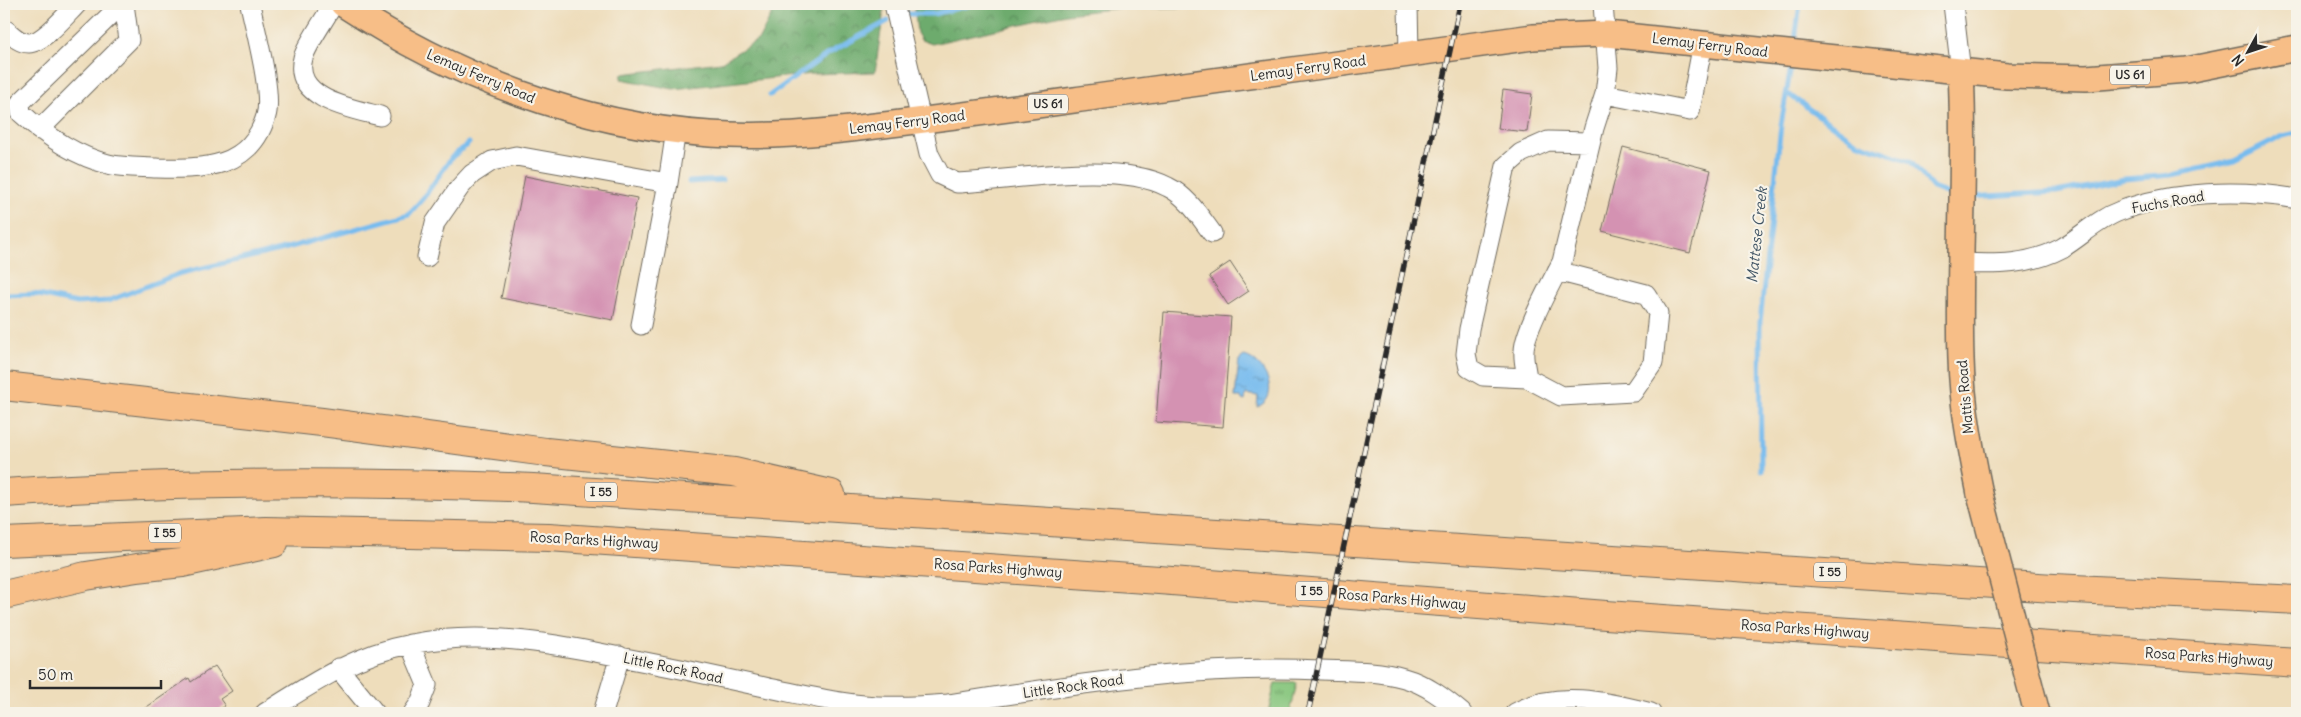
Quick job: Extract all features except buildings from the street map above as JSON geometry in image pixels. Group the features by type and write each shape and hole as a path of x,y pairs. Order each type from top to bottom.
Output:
{"highway":[{"path":"4,386 322,422 546,452 734,472 918,514"},
{"name":"I 55","path":"4,493 224,483 438,484 602,492 2063,588 2297,600"},
{"path":"4,595 86,576 182,563 326,531"},
{"name":"I 55","path":"4,542 173,533 326,531"},
{"name":"Rosa Parks Highway","path":"326,531 549,537 1149,579 1615,616 2297,663"}],"main road":[{"name":"Lemay Ferry Road","path":"343,4 421,50 498,86 548,104 631,124 710,134 797,134 922,121 1533,37 1607,34 1961,72 2007,76 2086,78 2143,75 2225,63 2297,48"},
{"name":"Mattis Road","path":"1961,72 1964,161 1961,263 1963,396 1968,437 1980,494 2037,713"}],"street":[{"path":"6,30 19,41 30,44 43,38 77,4"},
{"path":"123,4 20,103 21,113 39,130 81,154 109,164 196,169 222,164 240,155 253,144 267,114 266,90 250,4"},
{"path":"39,130 129,40 123,4"},
{"path":"333,4 303,57 303,70 308,84 316,94 341,106 380,116"},
{"path":"894,4 929,154 935,167 947,179 964,182 1090,174 1133,176 1170,187 1190,204 1212,233"},
{"path":"1408,4 1409,54"},
{"path":"1527,378 1524,350 1539,308 1562,262 1590,142 1605,94 1608,68 1607,34 1603,4"},
{"path":"1953,4 1961,72"},
{"path":"1605,94 1690,111 1703,43"},
{"path":"641,325 676,130"},
{"path":"1557,271 1646,294 1658,313 1653,363 1633,392 1561,396 1527,378 1483,376 1469,368 1466,354 1478,281 1506,166 1521,153 1548,141 1590,142"},
{"path":"427,258 435,223 460,187 472,174 492,161 516,156 668,183"},
{"name":"Fuchs Road","path":"1961,263 1992,264 2021,262 2045,256 2062,247 2097,223 2118,212 2144,204 2197,196 2262,194 2297,199"},
{"name":"Little Rock Road","path":"265,713 338,668 364,657 410,644 468,638 550,644 620,656 874,710 948,704 1163,674 1302,669 1384,673 1406,678 1425,686 1462,713"},
{"path":"410,644 427,685 420,703 413,713"},
{"path":"604,713 620,656"},
{"path":"338,668 375,713"},
{"path":"1515,713 1540,704 1580,699 1602,701 1651,713"}],"green space":[{"path":"777,4 883,4 884,10 875,72 812,74 673,89 621,79 622,74 721,62 759,39"},
{"path":"914,4 1307,4 1255,7 1120,8 1066,14 932,44 921,40 917,33"},
{"path":"1275,683 1297,683 1290,713 1268,713"}],"water":[{"path":"1244,356 1258,364 1268,379 1269,395 1265,402 1257,407 1258,396 1246,394 1245,401 1241,397 1235,397 1239,360"}],"waterway":[{"path":"908,14 934,14 974,4"},
{"name":"Mattese Creek","path":"1794,47 1800,4"},
{"path":"770,95 829,53 888,21"},
{"name":"Mattese Creek","path":"1761,470 1760,322 1781,125 1792,60"},
{"path":"1788,94 1856,142 1910,161 1933,188 1954,196"},
{"path":"1970,197 2056,192 2124,179 2172,175 2234,161 2283,136 2297,133"},
{"path":"4,295 34,294 77,303 108,301 181,273 280,250 409,214 424,197 452,157 469,143"},
{"path":"689,182 722,180"}],"railway":[{"path":"1308,713 1460,4"}]}
